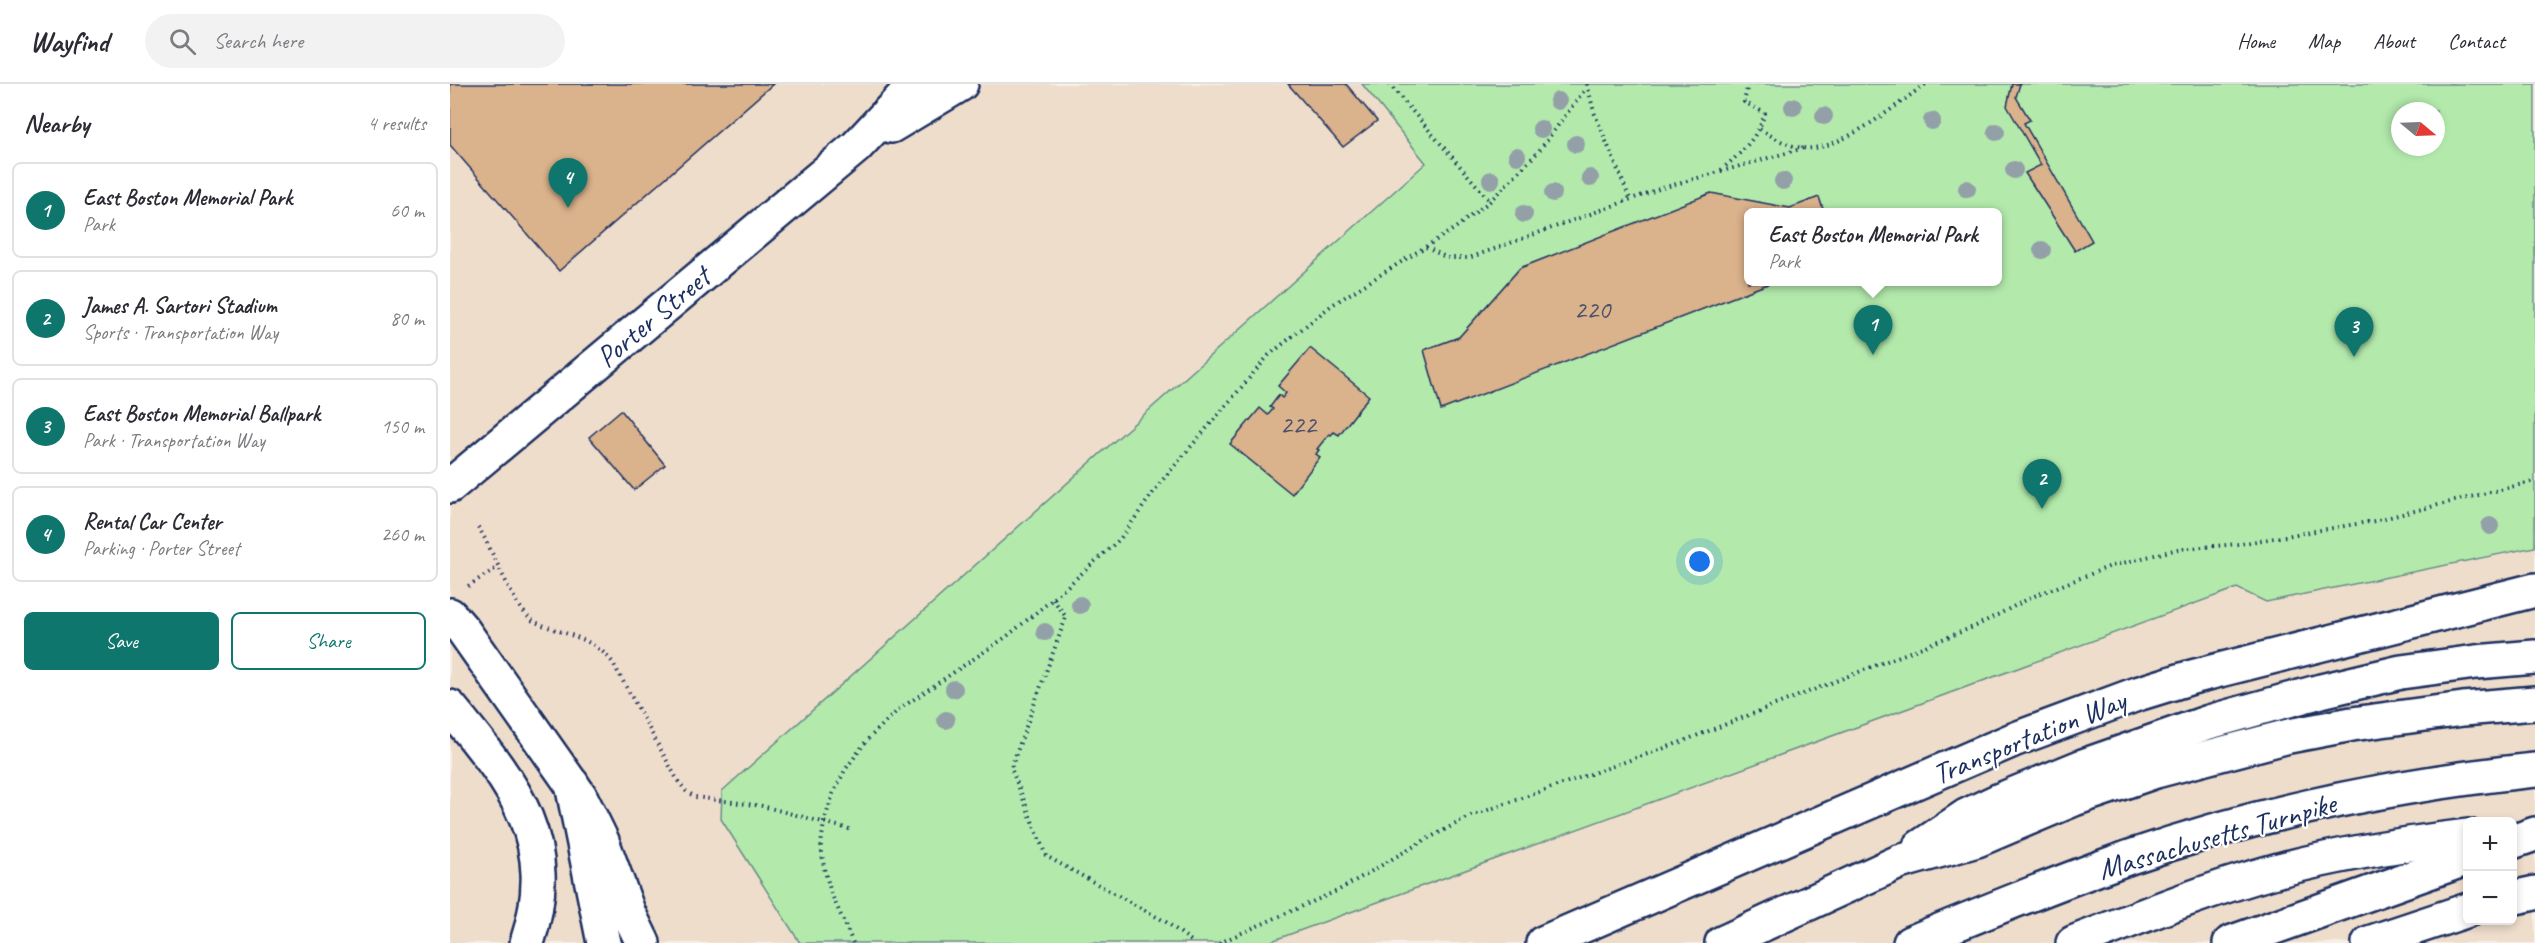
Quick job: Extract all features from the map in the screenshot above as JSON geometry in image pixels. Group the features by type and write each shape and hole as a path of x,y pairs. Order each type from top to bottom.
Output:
{"main road":[{"name":"Porter Street","path":"450,486 855,147 915,84"},
{"name":"Porter Street","path":"855,147 962,84"},
{"name":"Transportation Way","path":"1543,943 2013,740 2114,702 2192,677 2535,590"},
{"path":"450,615 572,784 602,841 629,914 643,943"},
{"path":"1899,862 1966,816 1983,808 2083,766 2209,722 2285,700 2401,672 2535,657"},
{"path":"1722,943 1899,862 1977,840 2065,802 2128,780 2289,736 2382,719 2535,703"},
{"path":"450,707 491,757 510,785 524,809 531,828 539,885 537,905 527,943"},
{"name":"Massachusetts Turnpike","path":"1910,943 2079,875 2236,825 2394,789 2535,770"},
{"path":"572,784 604,943"},
{"path":"2517,831 2535,829"},
{"path":"2517,840 2535,834"},
{"path":"2073,943 2176,904 2273,872 2359,852 2463,837"},
{"path":"2230,943 2463,860"},
{"path":"2517,897 2535,893"},
{"path":"2369,943 2463,912"}],"path":[{"path":"1389,84 1490,201"},
{"path":"1719,172 1747,148 1760,129 1765,113 1744,102 1748,84"},
{"path":"1425,247 1447,258 1469,258 1630,200 1803,148 1828,145 1863,129 1926,84"},
{"path":"853,943 831,893 821,845 824,822 833,794 845,770 867,740 898,710 930,686 973,661 1053,599 1120,539 1160,483 1269,355 1332,305 1454,229 1490,201 1538,152 1587,86"},
{"path":"1587,86 1594,112 1630,200"},
{"path":"1760,129 1774,138 1803,148"},
{"path":"1219,943 1339,890 1471,816 1684,741 1976,627 2034,596 2111,566 2178,549 2239,544 2374,521 2535,482"},
{"path":"478,527 491,547 498,567 530,619 587,640 606,654 686,791 705,799 762,806 853,830"},
{"path":"468,586 498,567"},
{"path":"1053,599 1066,617 1011,768 1046,856 1166,922 1194,943"}],"shaded area":[{"path":"450,84 1362,84 1426,162 722,791 721,820 800,943 450,943"},
{"path":"2535,547 2535,943 1266,943 2237,588 2266,602"}],"green space":[{"path":"1362,84 2535,84 2535,547 2266,602 2237,588 1266,943 800,943 721,819 722,791 1426,163"}],"building":[{"path":"450,84 773,84 559,271 450,145"},
{"path":"1288,84 1346,84 1377,121 1343,147"},
{"path":"2012,84 2020,84 2016,97 2030,120 2024,123 2092,241 2075,251 2025,173 2041,165 2007,106"},
{"path":"1711,193 1790,208 1744,208 1744,286 1763,286 1441,410 1424,350 1459,337 1520,268"},
{"path":"1819,197 1823,208 1790,208"},
{"path":"1310,348 1369,396 1339,435 1334,432 1329,434 1317,449 1319,450 1316,454 1320,457 1292,494 1230,444 1260,408 1268,415 1273,409 1270,407 1279,395 1282,398 1286,393 1278,386"},
{"path":"621,410 665,465 634,490 589,437"}],"place":[{"name":"Rental Car Center","path":"568,208"},
{"name":"East Boston Memorial Park","path":"1873,355"},
{"name":"East Boston Memorial Ballpark","path":"2354,357"},
{"name":"James A. Sartori Stadium","path":"2042,509"}]}
